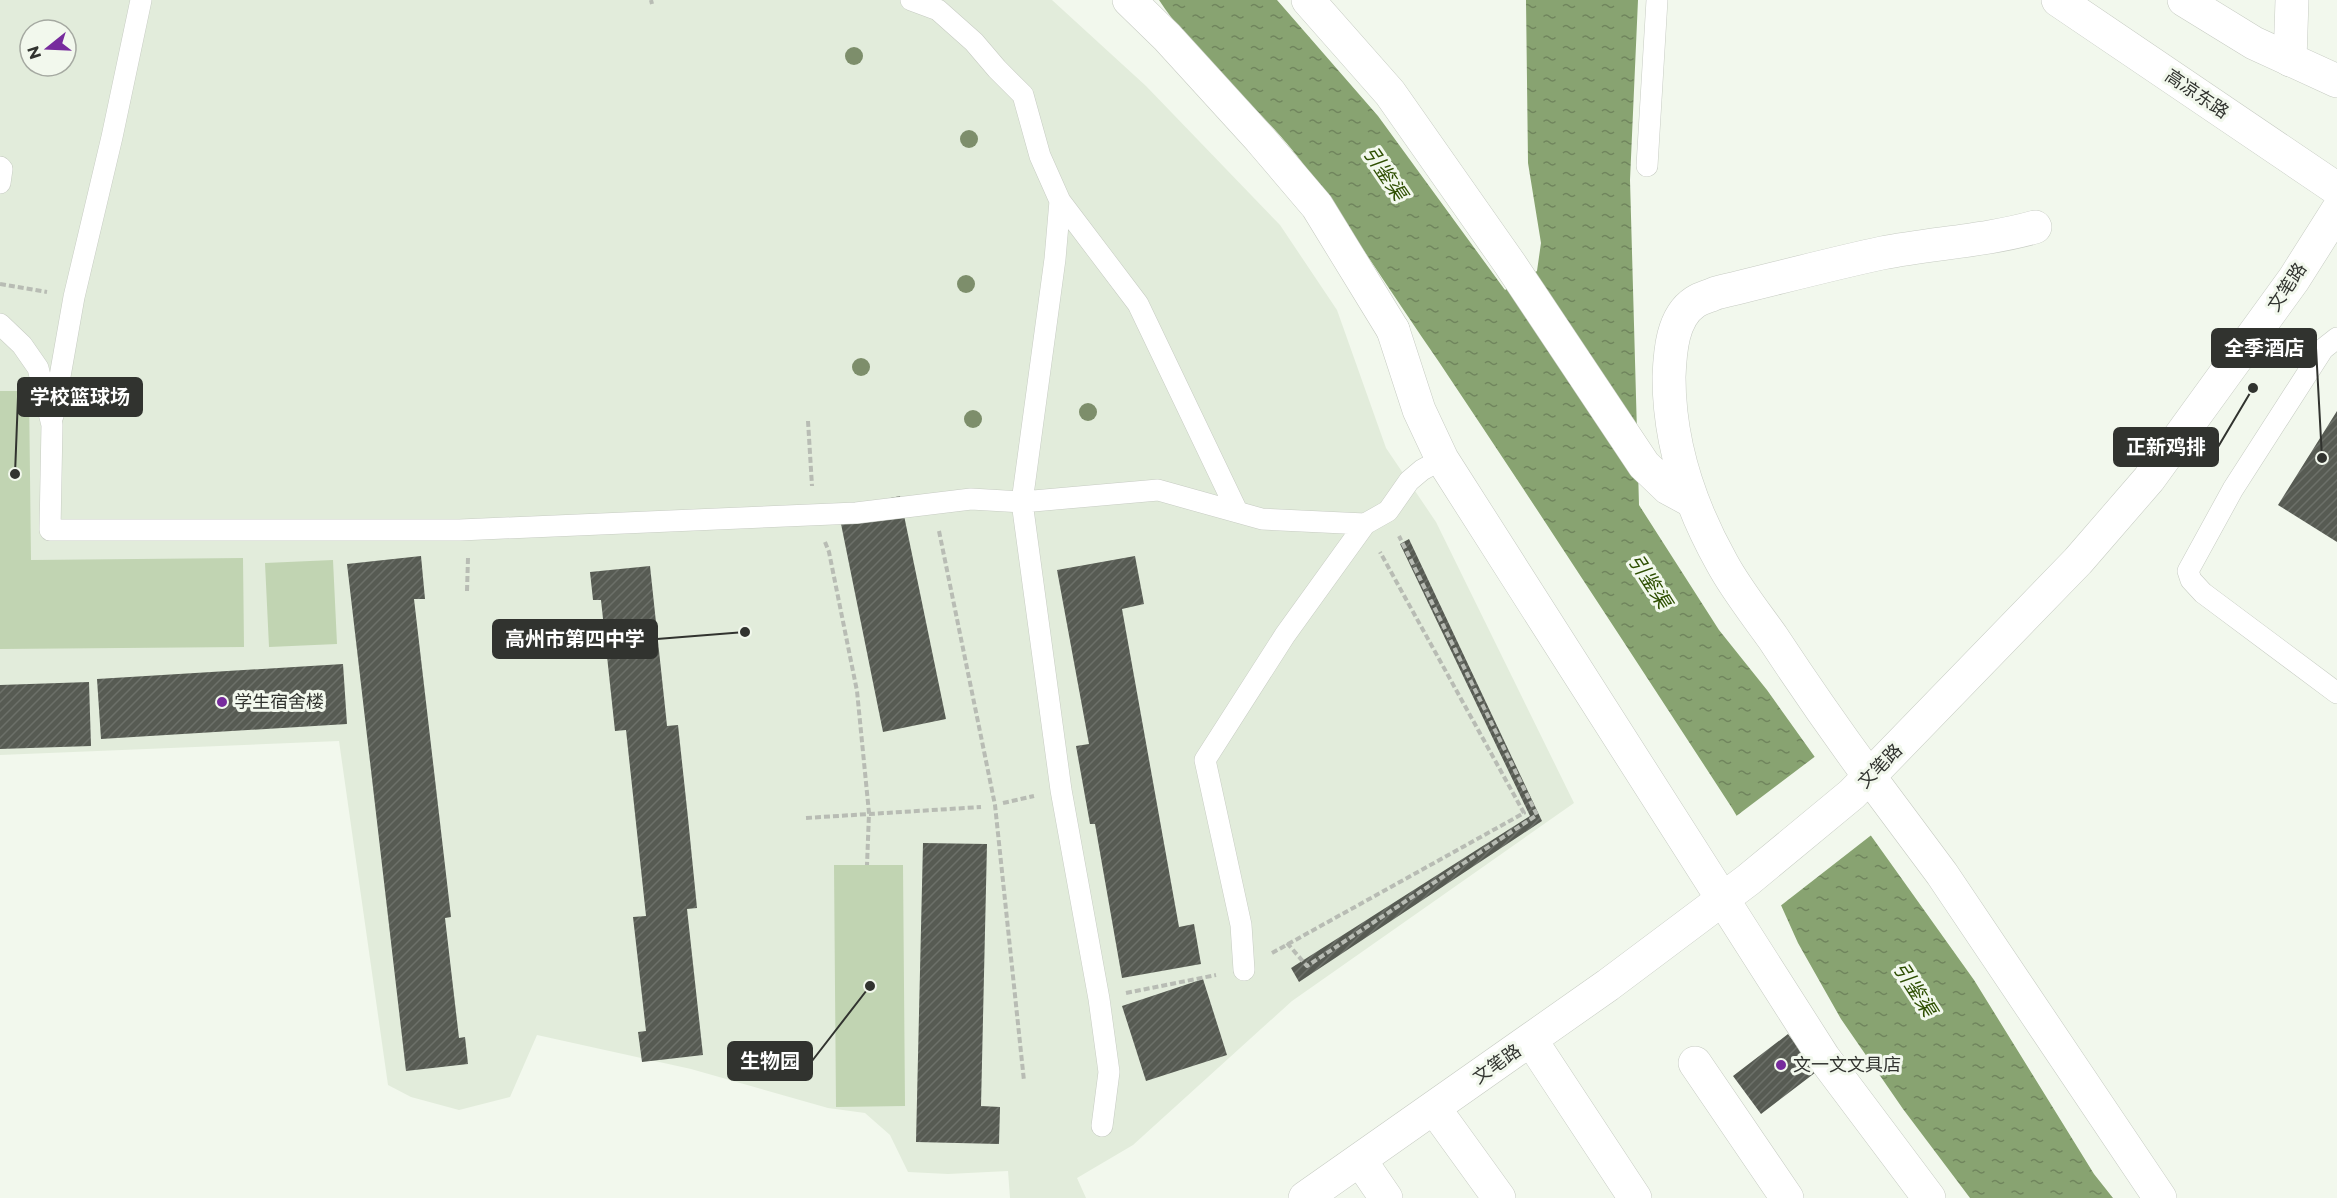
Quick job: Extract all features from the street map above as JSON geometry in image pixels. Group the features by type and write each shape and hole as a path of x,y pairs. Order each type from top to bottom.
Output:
{"street":[{"path":"1129,0 1214,88 1317,206 1393,330 1419,410 1442,459 1736,890 1824,1058 1929,1198"},
{"path":"1308,0 1390,93 1510,264 1644,465 1668,488 1692,501"},
{"name":"高凉东路","path":"2058,0 2337,189"},
{"path":"2184,0 2254,43 2337,81"},
{"path":"2290,60 2292,0"},
{"name":"文笔路","path":"1305,1198 1531,1040 1736,890 1860,785 2078,561 2149,479 2294,279 2337,211"},
{"path":"2035,227 2000,236 1939,243 1882,254 1716,293 1695,302 1683,313 1676,328 1669,370 1669,406 1674,436 1692,501 1722,564 1815,702 1860,785 1942,874 2160,1198"},
{"path":"1531,1040 1635,1198"},
{"path":"1695,1063 1787,1198"},
{"path":"1434,1108 1499,1198"},
{"path":"1360,1160 1386,1198"}],"lane":[{"path":"141,0 112,137 74,297 52,425 50,530 460,530 856,513 971,499 1022,502 1158,490 1262,519 1365,524"},
{"path":"911,0 938,10 974,42 1023,95 1040,156 1060,201 1138,303 1237,511"},
{"path":"1647,166 1657,0"},
{"path":"0,167 2,169 0,183"},
{"path":"1060,201 1055,259 1022,502 1061,790 1099,999 1109,1072 1102,1126"},
{"path":"0,324 22,345 38,368 52,425"},
{"path":"2337,338 2323,349 2233,489 2188,571 2191,580 2204,592 2337,693"},
{"path":"1244,970 1241,925 1205,760 1285,635 1365,524 1385,513 1409,482 1422,470 1442,459"}],"path":[{"path":"0,284 74,297"},
{"path":"808,421 808,446 815,514 829,552 857,691 869,813 867,865"},
{"path":"1287,943 1307,966 1537,816 1408,552 1385,513"},
{"path":"937,523 995,805 1024,1081"},
{"path":"1244,970 1287,943 1524,813 1365,524"},
{"path":"467,591 468,555"},
{"path":"806,818 981,807"},
{"path":"1099,999 1207,976"}],"shaded area":[{"path":"0,0 1052,0 1146,86 1280,225 1337,310 1386,448 1436,522 1574,803 1292,1001 1133,1145 1077,1178 1086,1198 1010,1198 1008,1171 948,1174 908,1172 890,1135 865,1113 828,1108 691,1069 537,1035 510,1097 459,1110 411,1097 388,1085 339,741 0,755"},
{"path":"0,391 29,391 31,560 243,558 244,647 0,649"},
{"path":"333,560 337,644 269,647 265,563"},
{"path":"834,865 903,865 905,1106 836,1107"}],"water":[{"name":"引鉴渠","path":"1159,0 1277,0 1378,116 1505,290 1537,271 1541,243 1528,163 1526,0 1638,0 1630,180 1639,505 1719,630 1767,690 1974,980 2094,1174 2113,1198 1970,1198 1903,1109 1841,1019 1798,943 1754,845 1732,808 1356,238 1287,143 1192,43"}],"pier":[{"path":"1817,755 1874,833 1779,907 1752,846 1735,817"}],"building":[{"path":"2337,411 2337,542 2278,505"},
{"path":"900,496 946,719 883,732 838,509"},
{"path":"1409,539 1542,821 1299,982 1291,968 1530,816 1400,544"},
{"path":"421,556 425,599 414,599 451,917 445,918 459,1038 465,1037 468,1064 406,1071 347,564"},
{"path":"1135,556 1144,604 1122,609 1179,927 1194,924 1201,964 1122,978 1095,824 1090,824 1076,746 1089,744 1057,570"},
{"path":"650,566 667,726 678,725 697,908 687,909 703,1055 642,1062 638,1032 646,1031 633,917 646,916 626,730 615,731 601,600 593,600 590,572"},
{"name":"学生宿舍楼","path":"343,664 347,724 101,739 97,679"},
{"path":"89,682 91,746 0,749 0,685"},
{"path":"923,843 987,844 981,1106 1000,1107 999,1144 916,1142"},
{"path":"1203,979 1227,1055 1146,1081 1122,1006"},
{"path":"1788,1034 1816,1072 1761,1114 1733,1076"}],"place":[{"name":"正新鸡排","path":"2253,388"},
{"name":"全季酒店","path":"2322,458"},
{"name":"学校篮球场","path":"15,474"},
{"name":"高州市第四中学","path":"745,632"},
{"name":"学生宿舍楼","path":"222,702"},
{"name":"生物园","path":"870,986"},
{"name":"文一文文具店","path":"1781,1065"}]}
